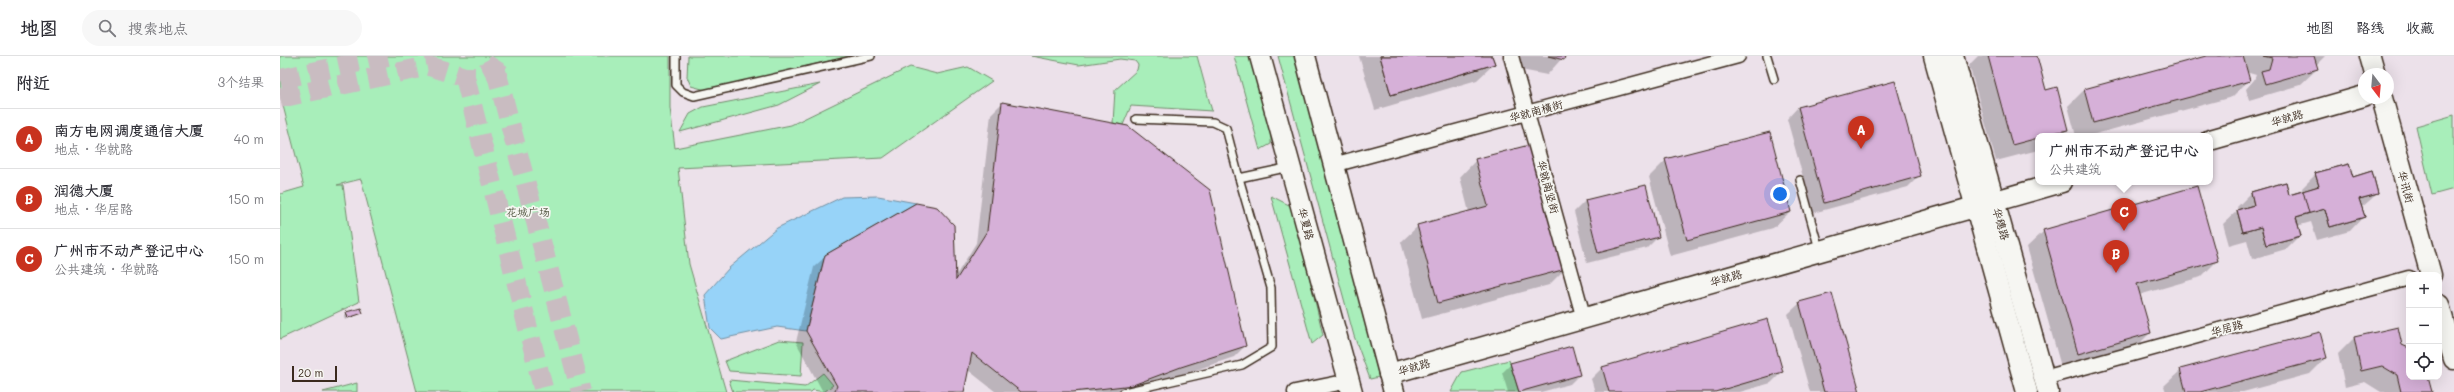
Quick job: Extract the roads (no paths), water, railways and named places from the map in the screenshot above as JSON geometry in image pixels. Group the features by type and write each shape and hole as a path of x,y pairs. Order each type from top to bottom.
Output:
{"street":[{"path":"1305,56 1391,383"},
{"name":"华就南竖街","path":"1511,56 1584,319"},
{"name":"华就南横街","path":"1333,165 1738,56"},
{"name":"华穗路","path":"1934,56 2027,392"},
{"name":"华穗路","path":"1953,56 2046,385"},
{"path":"2370,56 2373,68"},
{"name":"华夏路","path":"1261,58 1351,387"},
{"name":"华就路","path":"2213,139 2358,98"},
{"name":"华讯街","path":"2384,104 2426,272"},
{"name":"华就路","path":"1391,383 1584,319 2052,185"},
{"name":"华居路","path":"2046,385 2406,279"},
{"path":"2440,308 2454,360"},
{"path":"1295,392 1351,387"}],"lane":[{"path":"676,56 676,85 683,92 694,96 871,56"},
{"path":"1767,56 1774,79"},
{"path":"1124,392 1242,365 1272,347 1271,288 1226,128 1213,122 1136,119"},
{"path":"1239,178 1290,167"},
{"path":"1800,180 1820,251"}],"water":[{"path":"878,196 916,203 825,255 806,331 777,327 721,339 710,328 705,295 729,268 777,228 842,197"}],"tunnel":[{"path":"280,79 388,56"},
{"path":"280,98 429,66 465,77 476,77 495,67 502,56"},
{"path":"495,67 581,392"},
{"path":"465,77 544,392"}],"place":[{"name":"南方电网调度通信大厦","path":"1861,149"},
{"name":"广州市不动产登记中心","path":"2124,231"},
{"name":"润德大厦","path":"2116,273"}],"park label":[{"name":"花城广场","path":"528,212"}]}
